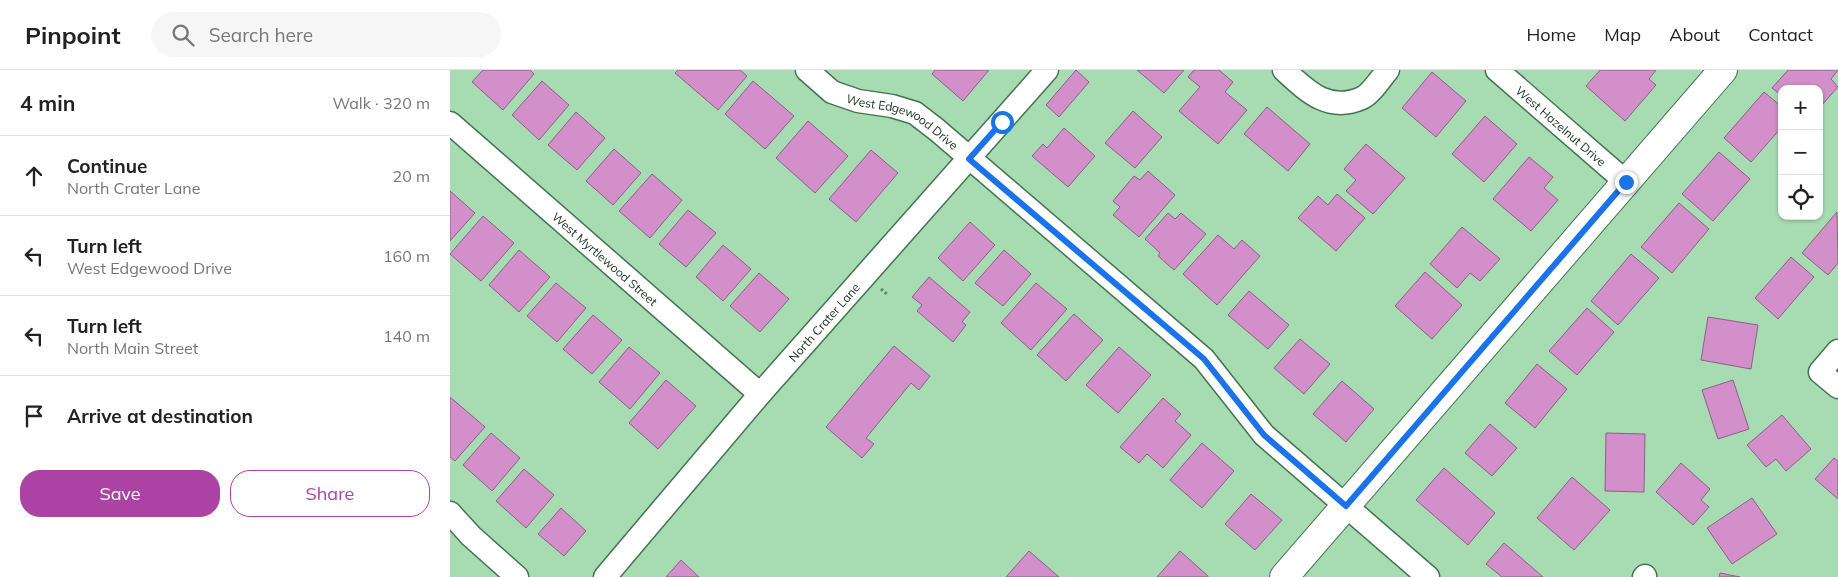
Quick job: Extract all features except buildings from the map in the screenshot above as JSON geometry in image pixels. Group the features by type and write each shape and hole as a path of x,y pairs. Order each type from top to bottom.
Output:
{"street":[{"name":"West Edgewood Drive","path":"806,70 832,92 858,102 892,106 915,113 1204,359 1264,435 1428,577"},
{"name":"North Crater Lane","path":"605,577 760,394 1047,70"},
{"path":"1284,70 1309,93 1332,104 1363,98 1388,70"},
{"name":"West Hazelnut Drive","path":"1497,70 1626,182"},
{"path":"1284,577 1723,70"},
{"name":"West Myrtlewood Street","path":"450,123 760,394"},
{"path":"1838,351 1820,372 1838,388"},
{"path":"450,513 471,536 517,577"}],"route":[{"path":"1002,122 969,159 1142,304 1204,359 1219,375 1264,435 1346,506 1626,182"}]}
